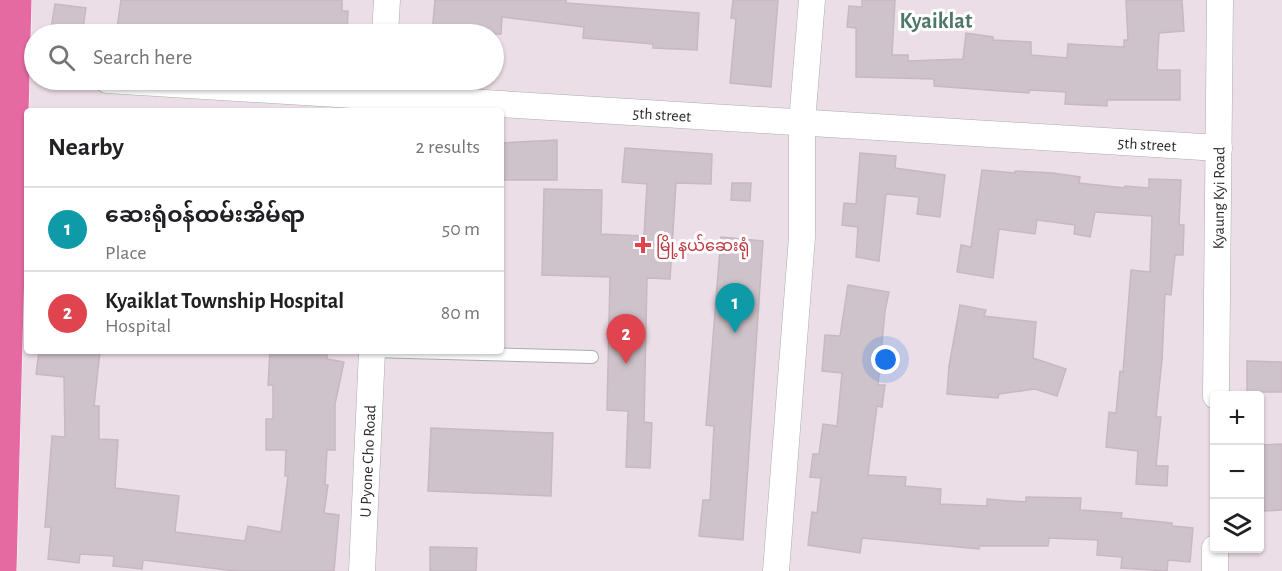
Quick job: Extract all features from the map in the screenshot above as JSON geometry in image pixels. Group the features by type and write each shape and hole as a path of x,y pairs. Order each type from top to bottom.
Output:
{"main road":[{"path":"0,571 16,74 15,0"}],"street":[{"path":"386,24 387,0"},
{"path":"776,571 802,237 802,122 812,0"},
{"name":"Kyaung Kyi Road","path":"1216,391 1220,0"},
{"name":"5th street","path":"280,90 1219,148"},
{"name":"U Pyone Cho Road","path":"362,571 372,354"},
{"path":"1215,553 1215,571"}],"lane":[{"path":"482,354 592,357"}],"building":[{"path":"121,0 342,0 342,11 348,11 347,24 118,24"},
{"path":"435,0 566,0 566,3 699,13 697,50 653,48 653,44 583,38 584,27 502,17 502,24 433,24"},
{"path":"733,0 778,0 771,87 730,83 736,19 731,18"},
{"path":"862,0 895,0 892,55 908,55 908,61 963,59 966,33 993,37 993,40 1031,42 1031,55 1067,58 1068,44 1124,47 1124,40 1128,40 1126,0 1182,0 1184,31 1159,33 1157,70 1180,70 1180,100 1107,100 1107,106 1065,104 1066,92 1029,90 1029,93 934,86 934,79 856,77 856,28 847,27 849,6 862,7"},
{"path":"55,4 86,8 84,24 52,24"},
{"path":"557,140 557,180 504,180 504,143"},
{"path":"625,148 712,154 711,184 676,183 670,279 647,278 644,422 652,423 650,468 626,467 628,411 607,410 610,277 542,275 544,189 602,190 601,234 644,236 647,184 622,182"},
{"path":"860,153 896,156 895,168 945,175 940,217 917,214 919,197 886,194 879,261 856,257 858,227 842,225 844,203 856,204"},
{"path":"982,170 1053,173 1080,177 1079,183 1125,188 1125,186 1149,188 1149,179 1181,180 1179,225 1184,225 1183,255 1175,255 1171,295 1165,294 1162,360 1156,417 1161,417 1156,466 1168,466 1167,486 1136,484 1138,451 1106,447 1109,412 1116,413 1120,371 1123,372 1131,270 1150,272 1152,216 1095,212 1090,237 1074,234 1075,225 1037,220 1035,234 999,229 993,278 957,272 961,245 971,247"},
{"path":"732,183 751,183 750,201 731,200"},
{"path":"721,237 763,241 743,540 699,536 703,500 710,500 714,426 706,425"},
{"path":"848,285 889,292 878,385 885,385 882,407 877,406 868,475 906,477 905,486 941,489 940,504 987,506 987,499 1026,502 1026,497 1081,498 1080,510 1122,513 1121,518 1172,523 1172,526 1193,528 1190,562 1168,560 1167,571 1121,568 1122,557 1097,555 1098,540 1049,538 1048,546 979,546 979,549 862,538 860,553 808,545 812,512 817,513 821,478 810,477 813,454 819,454 823,424 837,426 842,373 822,371 825,335 840,336"},
{"path":"960,305 986,310 984,316 1036,322 1033,358 1066,369 1057,396 1035,389 999,394 998,398 947,394 949,366"},
{"path":"39,354 100,354 94,406 99,406 99,439 118,440 115,488 179,496 175,532 245,541 248,526 281,532 288,476 285,476 286,450 266,450 266,419 273,419 273,385 268,385 270,354 327,354 327,359 344,362 335,404 335,450 327,450 325,485 328,485 324,513 339,515 334,571 236,571 143,560 142,569 113,566 114,556 80,554 79,563 48,559 51,527 45,527 52,436 65,437 64,377 36,374"},
{"path":"1247,361 1282,362 1282,392 1247,391"},
{"path":"431,428 553,433 551,496 428,491"},
{"path":"1282,444 1282,510 1264,511 1264,445"},
{"path":"430,547 477,548 476,571 430,571"}],"place":[{"name":"မြို့နယ်ဆေးရုံ","path":"643,245"},
{"name":"ဆေးရုံဝန်ထမ်းအိမ်ရာ","path":"735,333"},
{"name":"Kyaiklat Township Hospital","path":"626,364"}],"district":[{"name":"Kyaiklat","path":"936,20"}]}
